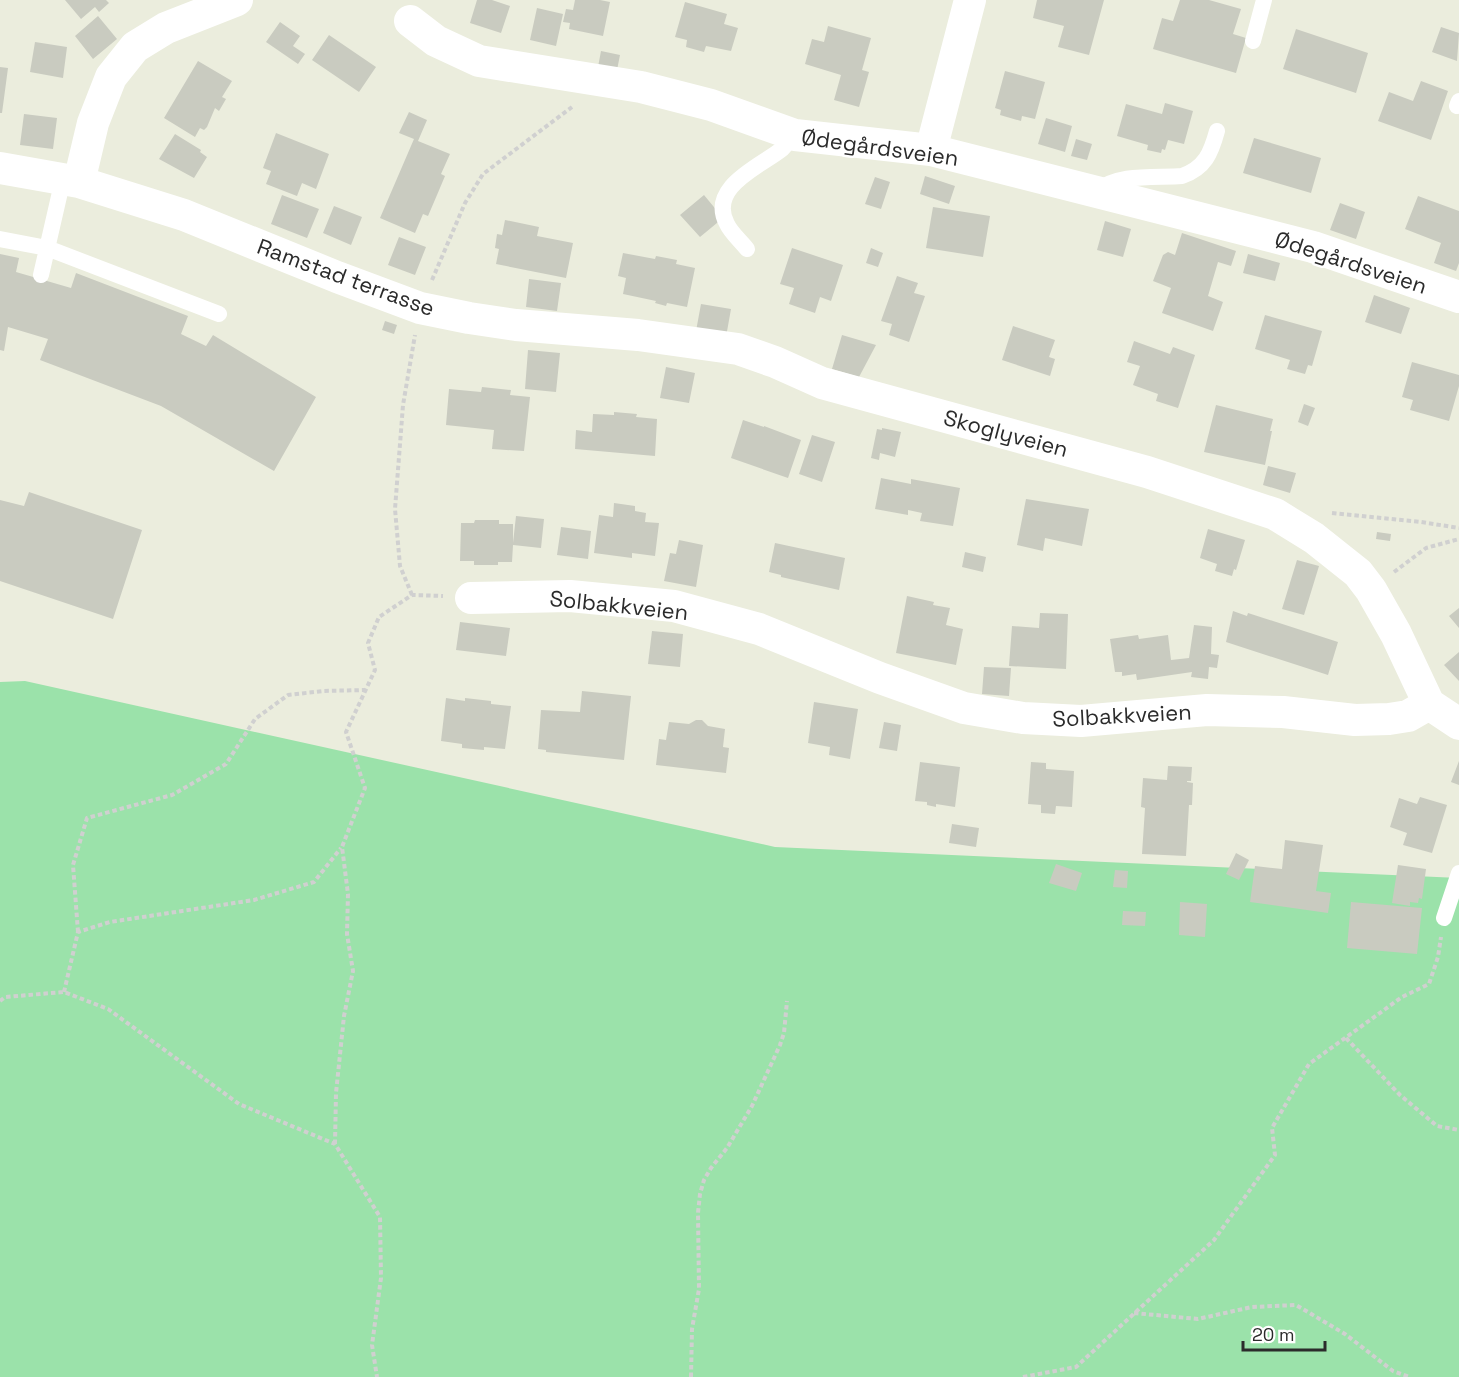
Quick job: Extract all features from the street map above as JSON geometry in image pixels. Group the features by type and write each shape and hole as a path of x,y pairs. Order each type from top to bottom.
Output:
{"street":[{"path":"71,180 111,77 135,47 166,28 237,0"},
{"path":"931,150 970,0"},
{"name":"Ødegårdsveien","path":"410,21 436,41 479,61 641,87 711,105 795,135 931,150 1313,248 1459,297"},
{"name":"Ramstad terrasse","path":"0,168 71,180 184,215 420,308 516,325 638,335 738,349"},
{"name":"Skoglyveien","path":"738,349 775,362 822,383 1148,472 1275,514 1339,556 1358,573 1371,590"},
{"path":"1371,590 1396,634 1429,704 1459,724"},
{"name":"Solbakkveien","path":"471,598 570,596 674,606 759,629 880,678 964,708 1023,718 1081,721 1207,710 1283,712 1355,720 1389,719 1408,716 1429,704"}],"lane":[{"path":"1254,41 1263,0"},
{"path":"1096,192 1110,182 1182,176 1198,169 1209,155 1216,131"},
{"path":"747,249 726,223 723,206 728,190 753,168 781,149 795,135"},
{"path":"40,274 71,180"},
{"path":"0,240 47,249 219,314"},
{"path":"1444,918 1459,873"}],"path":[{"path":"78,932 110,922 254,900 315,882 342,847 365,788 346,732 375,670 368,643 379,617 412,595 400,566 395,509 403,405 420,308 465,202 483,174 575,105 586,78"},
{"path":"1327,512 1459,528"},
{"path":"1371,590 1426,548 1459,539"},
{"path":"64,992 78,932 73,865 87,818 172,795 226,764 255,720 288,694 365,690"},
{"path":"342,847 348,894 347,934 353,971 344,1016 336,1093 335,1144 380,1217 381,1278 372,1345 377,1377"},
{"path":"1023,1377 1076,1367 1214,1240 1275,1155 1272,1128 1309,1064 1402,998 1430,984 1438,957 1444,918"},
{"path":"0,1000 5,997 64,992 108,1009 239,1104 335,1144"},
{"path":"691,1377 692,1329 699,1289 700,1194 711,1168 727,1148 752,1106 780,1045 784,1033 787,1002"},
{"path":"1346,1038 1400,1095 1437,1126 1459,1130"},
{"path":"1133,1313 1198,1319 1252,1307 1296,1305 1345,1334 1393,1371 1410,1377"}],"green space":[{"path":"25,681 775,847 1459,878 1459,1377 0,1377 0,682"}],"building":[{"path":"65,0 106,0 109,3 99,12 95,7 81,19"},
{"path":"477,0 492,0 510,6 501,33 470,23"},
{"path":"575,0 610,2 603,36 569,29 570,23 563,22 566,9 573,10"},
{"path":"1037,0 1104,0 1089,55 1058,47 1064,26 1033,18"},
{"path":"1180,0 1209,0 1241,9 1233,34 1246,38 1236,73 1153,49 1162,18 1173,21"},
{"path":"685,2 727,14 724,24 738,28 731,51 706,46 704,52 686,47 687,40 675,37"},
{"path":"537,8 563,14 556,46 530,40"},
{"path":"98,16 117,39 93,59 75,36"},
{"path":"280,22 300,36 293,46 305,54 298,64 266,42"},
{"path":"828,26 871,38 862,70 869,72 859,107 834,100 841,75 805,64 812,39 824,42"},
{"path":"1441,27 1459,33 1457,61 1432,52"},
{"path":"1296,29 1368,53 1356,93 1283,69"},
{"path":"329,35 376,67 359,92 312,60"},
{"path":"35,42 67,47 63,78 30,72"},
{"path":"601,51 620,55 617,70 598,67"},
{"path":"198,61 232,81 222,97 226,99 219,111 215,108 207,127 204,130 200,128 195,137 164,118"},
{"path":"0,67 8,68 2,113 0,113"},
{"path":"1005,71 1045,82 1035,119 1022,116 1021,121 1000,115 1001,110 995,108"},
{"path":"1421,81 1448,91 1431,140 1378,121 1389,92 1413,101"},
{"path":"1165,103 1193,111 1184,144 1168,140 1165,150 1162,149 1161,153 1147,150 1148,145 1117,136 1126,104 1162,114"},
{"path":"409,112 427,120 418,141 450,154 441,174 445,176 428,216 423,214 415,233 380,218 414,139 399,133"},
{"path":"24,114 57,118 53,149 20,145"},
{"path":"1046,118 1072,126 1065,152 1038,144"},
{"path":"276,133 329,154 316,189 302,183 297,196 266,184 271,171 263,168"},
{"path":"175,134 201,150 200,152 207,157 194,178 159,159"},
{"path":"1254,138 1321,158 1311,193 1243,173"},
{"path":"1076,139 1092,144 1087,160 1071,156"},
{"path":"925,176 955,186 949,204 920,194"},
{"path":"875,177 890,182 881,209 865,204"},
{"path":"282,195 319,209 307,238 271,224"},
{"path":"704,195 723,218 700,237 680,215"},
{"path":"1418,196 1459,211 1459,263 1456,271 1434,263 1441,243 1405,229"},
{"path":"1340,203 1365,212 1356,239 1330,230"},
{"path":"334,206 362,217 351,245 323,233"},
{"path":"933,207 990,216 983,257 926,248"},
{"path":"505,220 539,227 537,236 573,243 566,278 496,264 499,249 495,248 497,234 502,235"},
{"path":"1105,221 1131,229 1123,257 1097,250"},
{"path":"1182,233 1236,251 1231,266 1218,262 1208,296 1223,302 1213,331 1162,313 1171,288 1153,281 1163,255 1168,252 1175,255"},
{"path":"399,237 426,247 415,275 388,265"},
{"path":"792,248 843,265 831,301 820,297 815,313 789,304 794,288 780,284"},
{"path":"871,248 883,253 878,267 866,263"},
{"path":"623,253 655,259 656,256 677,260 676,264 695,268 687,307 667,303 666,306 655,303 656,301 623,294 626,278 618,276"},
{"path":"0,254 19,258 16,272 71,288 76,273 188,316 181,334 206,346 213,335 316,397 274,471 161,406 40,360 48,339 8,327 4,351 0,350"},
{"path":"1248,254 1280,263 1275,281 1243,273"},
{"path":"897,276 918,283 914,293 925,296 909,342 889,335 892,324 881,321"},
{"path":"529,279 561,283 557,311 526,307"},
{"path":"1374,295 1410,308 1401,334 1365,322"},
{"path":"701,304 731,309 726,337 696,331"},
{"path":"1265,315 1322,331 1312,366 1308,365 1305,374 1287,369 1290,360 1255,349"},
{"path":"385,321 397,325 394,334 382,330"},
{"path":"1013,326 1055,340 1049,357 1055,359 1050,376 1002,360"},
{"path":"842,335 876,345 859,377 832,369"},
{"path":"1134,341 1170,354 1173,347 1195,355 1178,408 1156,401 1158,394 1133,385 1140,366 1127,362"},
{"path":"528,350 560,353 556,392 525,389"},
{"path":"1412,362 1459,375 1459,386 1449,421 1410,410 1413,400 1402,397"},
{"path":"666,367 695,373 689,403 660,398"},
{"path":"482,387 511,390 510,395 530,397 524,451 492,449 494,430 446,425 449,389 481,392"},
{"path":"1304,404 1315,408 1308,426 1298,422"},
{"path":"1216,405 1273,419 1265,465 1204,452"},
{"path":"614,412 657,419 655,456 575,449 576,430 592,432 593,414 614,415"},
{"path":"743,420 801,440 788,478 731,458"},
{"path":"882,428 901,432 895,457 880,453 879,460 871,458 877,429 882,430"},
{"path":"812,435 835,442 822,482 799,474"},
{"path":"1268,466 1296,473 1290,493 1263,485"},
{"path":"881,478 911,484 911,479 960,488 953,526 920,521 922,513 908,510 908,515 875,509"},
{"path":"29,492 142,530 113,619 0,581 0,500 24,506"},
{"path":"1026,499 1089,509 1082,546 1045,538 1043,551 1017,545"},
{"path":"614,503 635,506 635,511 646,513 645,522 659,523 655,556 632,553 632,558 594,553 599,515 613,517"},
{"path":"516,516 544,519 541,548 513,545 512,562 498,562 498,565 474,565 474,561 460,561 461,523 474,523 475,520 499,520 499,524 513,524 513,543"},
{"path":"561,527 591,531 588,559 557,555"},
{"path":"1208,529 1245,540 1232,576 1215,571 1217,564 1200,558"},
{"path":"1377,532 1391,534 1390,541 1376,539"},
{"path":"679,540 703,545 696,587 664,581 670,553 676,554"},
{"path":"775,543 845,558 839,590 781,577 781,575 769,572"},
{"path":"965,552 986,557 983,572 962,567"},
{"path":"1297,560 1319,566 1304,615 1282,609"},
{"path":"907,596 950,608 946,625 963,629 956,665 896,653"},
{"path":"1459,608 1459,628 1449,616"},
{"path":"1233,611 1247,616 1248,613 1338,642 1328,675 1226,642"},
{"path":"1040,613 1068,614 1066,669 1009,666 1012,626 1039,628"},
{"path":"460,622 510,628 506,656 456,650"},
{"path":"1194,625 1212,627 1211,654 1219,655 1217,668 1209,667 1208,679 1191,677 1192,672 1137,680 1136,674 1122,676 1122,672 1115,672 1110,639 1138,635 1139,639 1168,635 1171,660 1189,658"},
{"path":"652,631 683,634 680,667 648,664"},
{"path":"1459,652 1459,681 1444,665"},
{"path":"984,667 1011,668 1009,696 982,694"},
{"path":"582,691 631,696 624,760 546,752 546,750 538,749 541,710 580,712"},
{"path":"446,698 491,701 491,704 511,706 505,749 462,748 462,744 441,741"},
{"path":"814,702 858,709 850,759 829,755 830,747 808,743"},
{"path":"702,720 708,726 725,729 723,747 729,748 726,773 656,765 659,739 666,740 669,722 689,724"},
{"path":"884,722 901,725 897,751 879,748"},
{"path":"1459,761 1459,785 1451,782"},
{"path":"920,762 960,767 955,807 936,804 936,807 927,805 927,802 915,801"},
{"path":"1031,762 1046,763 1046,769 1074,771 1072,807 1056,806 1055,814 1041,813 1041,805 1028,804"},
{"path":"1168,766 1192,767 1191,781 1187,781 1193,783 1192,805 1189,805 1186,856 1142,854 1145,808 1141,807 1143,778 1167,780"},
{"path":"1420,797 1447,805 1432,853 1403,845 1407,833 1390,827 1399,798 1417,804"},
{"path":"952,824 979,828 976,847 949,843"},
{"path":"1285,840 1323,845 1316,891 1331,893 1328,913 1250,902 1255,866 1282,869"},
{"path":"1236,853 1249,860 1239,880 1226,874"},
{"path":"1056,864 1082,873 1076,891 1049,883"},
{"path":"1398,865 1426,869 1422,899 1419,898 1418,903 1410,902 1410,906 1392,903"},
{"path":"1115,870 1128,871 1127,888 1113,887"},
{"path":"1180,902 1207,904 1205,937 1179,935"},
{"path":"1351,902 1422,908 1417,954 1347,948"},
{"path":"1123,911 1146,912 1145,926 1122,925"}]}
